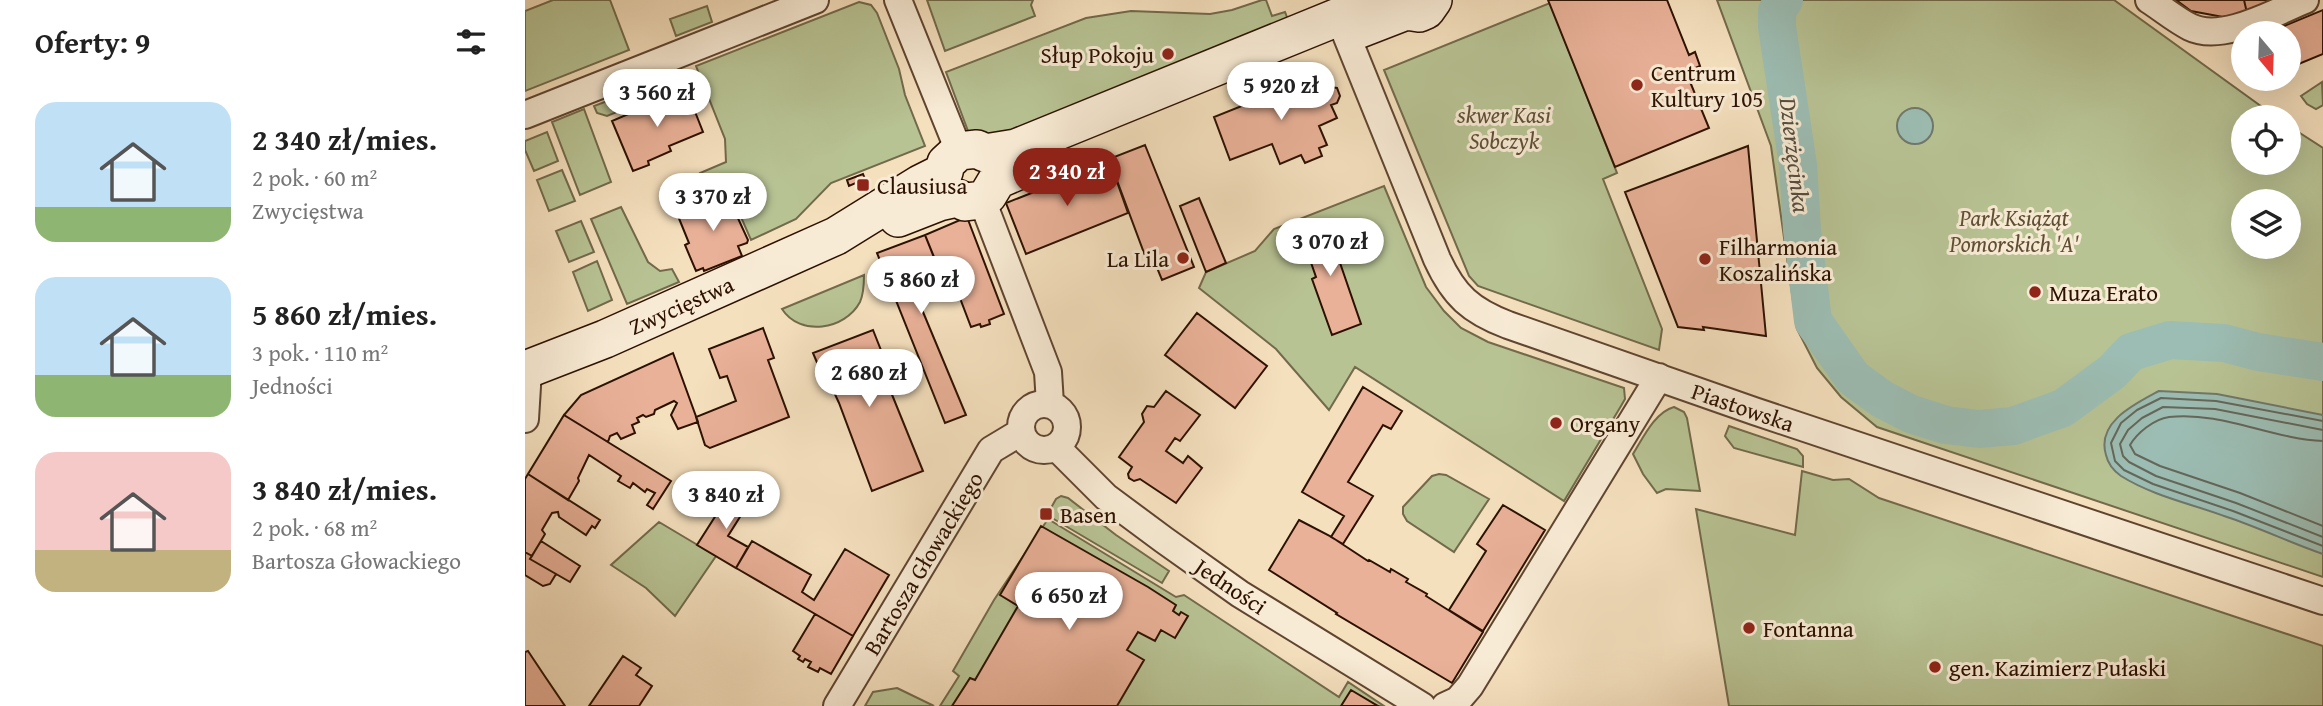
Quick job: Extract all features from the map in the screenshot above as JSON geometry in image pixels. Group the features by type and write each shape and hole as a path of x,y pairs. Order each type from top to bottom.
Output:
{"street":[{"path":"525,115 815,0"},
{"path":"898,0 1048,372 1049,404"},
{"path":"2149,0 2192,28 2208,31 2228,30 2305,0"},
{"name":"Zwycięstwa","path":"526,370 605,339 971,176 1404,3"},
{"name":"Piastowska","path":"1342,26 1437,259 1453,290 1476,311 1489,318 1765,415 2323,601"},
{"path":"525,419 526,370"},
{"path":"1445,706 1458,700 1470,686 1660,377"},
{"path":"1042,403 1049,404 1063,412 1068,427 1066,435 1056,447 1045,450 1033,447 1021,432 1027,410 1042,403"},
{"name":"Bartosza Głowackiego","path":"837,706 991,450 1021,432"},
{"name":"Jedności","path":"1056,447 1106,497 1240,594 1422,706"}],"green space":[{"path":"553,0 610,0 629,50 525,91 525,11"},
{"path":"927,0 1033,0 1031,5 1035,16 945,51"},
{"path":"1266,0 1272,16 1285,12 1290,25 999,141 972,135 968,131 946,72 1086,18 1131,11 1210,14"},
{"name":"Park Książąt Pomorskich 'A'","path":"1717,0 2114,0 2231,84 2231,91 2240,91 2259,105 2231,105 2231,175 2301,175 2301,134 2323,148 2323,577 1877,427 1841,397 1817,368 1797,329 1771,146"},
{"path":"859,2 871,5 877,13 925,146 831,183 796,219 751,240 727,185 707,192 700,173 726,162 725,139 696,66"},
{"name":"skwer Kasi Sobczyk","path":"1550,3 1617,173 1603,179 1662,329 1659,350 1478,286 1469,276 1384,70"},
{"path":"707,6 712,22 676,36 670,19"},
{"path":"678,74 684,78 682,86 607,116 597,113 594,106"},
{"path":"2322,82 2323,105 2316,109 2307,104 2301,96"},
{"path":"584,109 611,182 580,195 552,122"},
{"path":"547,132 558,161 534,171 525,150 525,141"},
{"path":"562,170 575,201 549,211 537,180"},
{"path":"1384,186 1426,287 1461,328 1488,342 1624,388 1625,399 1564,501 1355,367 1329,410 1276,349 1199,288 1206,272 1255,251 1274,229"},
{"path":"621,207 648,262 660,271 672,269 679,282 627,304 591,219"},
{"path":"581,221 594,252 569,262 556,231"},
{"path":"597,261 612,300 588,311 573,272"},
{"path":"864,275 860,302 844,319 833,324 800,324 782,309"},
{"path":"1674,407 1684,412 1687,418 1700,491 1666,489 1657,493 1633,454 1655,420"},
{"path":"1729,426 1797,449 1803,456 1803,467 1734,448 1725,436"},
{"path":"1802,471 1833,480 1849,479 1879,498 2323,646 2323,706 1729,706 1696,509 1795,535"},
{"path":"1446,475 1489,499 1454,552 1407,521 1403,514 1403,507 1432,476"},
{"path":"1061,496 1068,498 1169,571 1162,583 1047,515 1056,499"},
{"path":"1048,519 1176,597 1184,595 1339,697 1348,682 1384,706 940,706 959,676 953,671 994,600"},
{"path":"659,522 716,556 675,616 646,588 611,565"},
{"path":"897,688 934,706 865,706 873,692"}],"water":[{"path":"1915,108 1927,114 1933,126 1927,138 1915,144 1903,138 1897,126 1903,114"},
{"path":"2159,391 2217,394 2323,415 2323,554 2239,521 2159,494 2116,472 2106,455 2104,443 2107,433 2112,424 2129,408"}],"building":[{"name":"Centrum Kultury 105","path":"1548,0 1667,0 1689,55 1695,52 1700,66 1686,72 1709,128 1615,167"},
{"path":"2176,0 2244,0 2247,13 2223,17 2191,11"},
{"path":"2244,0 2274,0 2247,13"},
{"path":"2323,10 2323,54 2301,63 2301,21 2296,21"},
{"path":"1319,75 1325,88 1337,88 1340,96 1337,103 1331,105 1337,118 1319,126 1327,145 1319,148 1322,156 1305,163 1301,155 1280,164 1272,144 1230,160 1214,117"},
{"path":"686,89 703,132 669,146 671,151 648,161 649,165 633,171 612,121"},
{"path":"1145,145 1194,267 1162,280 1153,258 1147,261 1109,159"},
{"name":"Filharmonia Koszalińska","path":"1748,146 1766,336 1703,327 1704,330 1678,327 1625,192"},
{"path":"1110,162 1128,213 1026,254 1006,203"},
{"path":"863,174 865,179 849,186 847,180"},
{"path":"725,190 747,243 738,246 742,256 704,271 703,268 696,271 685,245 689,243 678,216 710,204 707,197"},
{"path":"1199,198 1226,263 1206,272 1180,206"},
{"path":"967,217 1004,314 989,320 990,324 981,327 980,324 971,327 950,272 941,275 925,235"},
{"path":"1329,220 1343,259 1339,260 1361,324 1332,335 1312,279 1316,277 1300,231"},
{"path":"925,235 941,274 913,288 966,415 945,423 877,253"},
{"path":"1197,313 1267,366 1235,408 1165,355"},
{"path":"763,328 774,358 768,360 789,417 710,448 705,445 696,417 736,401 727,376 720,378 709,349"},
{"path":"873,330 888,368 882,370 923,471 872,491 839,403 833,390 829,391 813,353"},
{"path":"673,353 698,422 678,429 671,415 677,403 674,401 655,410 654,414 637,418 639,422 632,425 635,433 621,439 617,433 610,436 608,442 564,415 581,395"},
{"path":"1363,387 1402,411 1391,429 1383,425 1348,482 1373,496 1343,544 1331,537 1344,516 1302,492"},
{"path":"1166,391 1200,415 1180,441 1175,438 1166,451 1183,463 1188,456 1202,468 1176,503 1140,479 1134,481 1129,478 1132,467 1119,457 1144,422 1142,414 1147,406 1154,407"},
{"path":"564,415 671,481 653,509 647,505 655,493 647,489 645,492 633,483 630,488 618,481 621,476 589,455 568,500 528,474"},
{"path":"528,474 600,520 595,528 592,526 586,535 559,517 558,512 552,513 542,530 545,534 532,556 525,552 525,479"},
{"path":"732,490 750,501 728,536 748,547 736,568 697,545"},
{"path":"1503,505 1545,530 1483,631 1449,610 1486,551 1477,544"},
{"path":"1299,520 1368,561 1390,572 1391,569 1408,579 1406,582 1483,632 1452,683 1336,614 1269,570"},
{"path":"1041,526 1176,605 1173,611 1179,615 1181,612 1188,616 1175,638 1161,630 1155,641 1138,632 1127,650 1144,660 1117,706 952,706 970,678 975,680 1018,606 1000,595"},
{"path":"541,541 580,566 570,582 530,559"},
{"path":"752,541 811,575 802,592 814,600 845,549 889,575 853,636 736,568"},
{"path":"525,552 532,556 530,559 556,574 550,584 543,586 525,575"},
{"path":"815,614 853,636 831,674 820,668 818,672 808,667 811,662 798,659 800,656 793,651"},
{"path":"528,651 565,706 525,706 525,652"},
{"path":"623,656 641,668 636,675 652,686 639,706 589,706"},
{"path":"1351,690 1378,706 1341,706"}],"waterway":[{"name":"Dzierżęcinka","path":"1784,0 1777,11 1777,27 1798,165 1802,230 1813,321 1853,378 1882,399 1911,414 1946,425 1979,429 2013,426 2063,408 2112,372 2131,352 2170,340 2224,343 2258,352 2323,362"}],"place":[{"name":"Słup Pokoju","path":"1168,54"},
{"name":"Centrum Kultury 105","path":"1637,85"},
{"name":"Clausiusa","path":"863,185"},
{"name":"La Lila","path":"1183,258"},
{"name":"Filharmonia Koszalińska","path":"1705,259"},
{"name":"Muza Erato","path":"2035,292"},
{"name":"Organy","path":"1556,423"},
{"name":"Basen","path":"1046,514"},
{"name":"Fontanna","path":"1749,628"},
{"name":"gen. Kazimierz Pułaski","path":"1935,667"}]}
